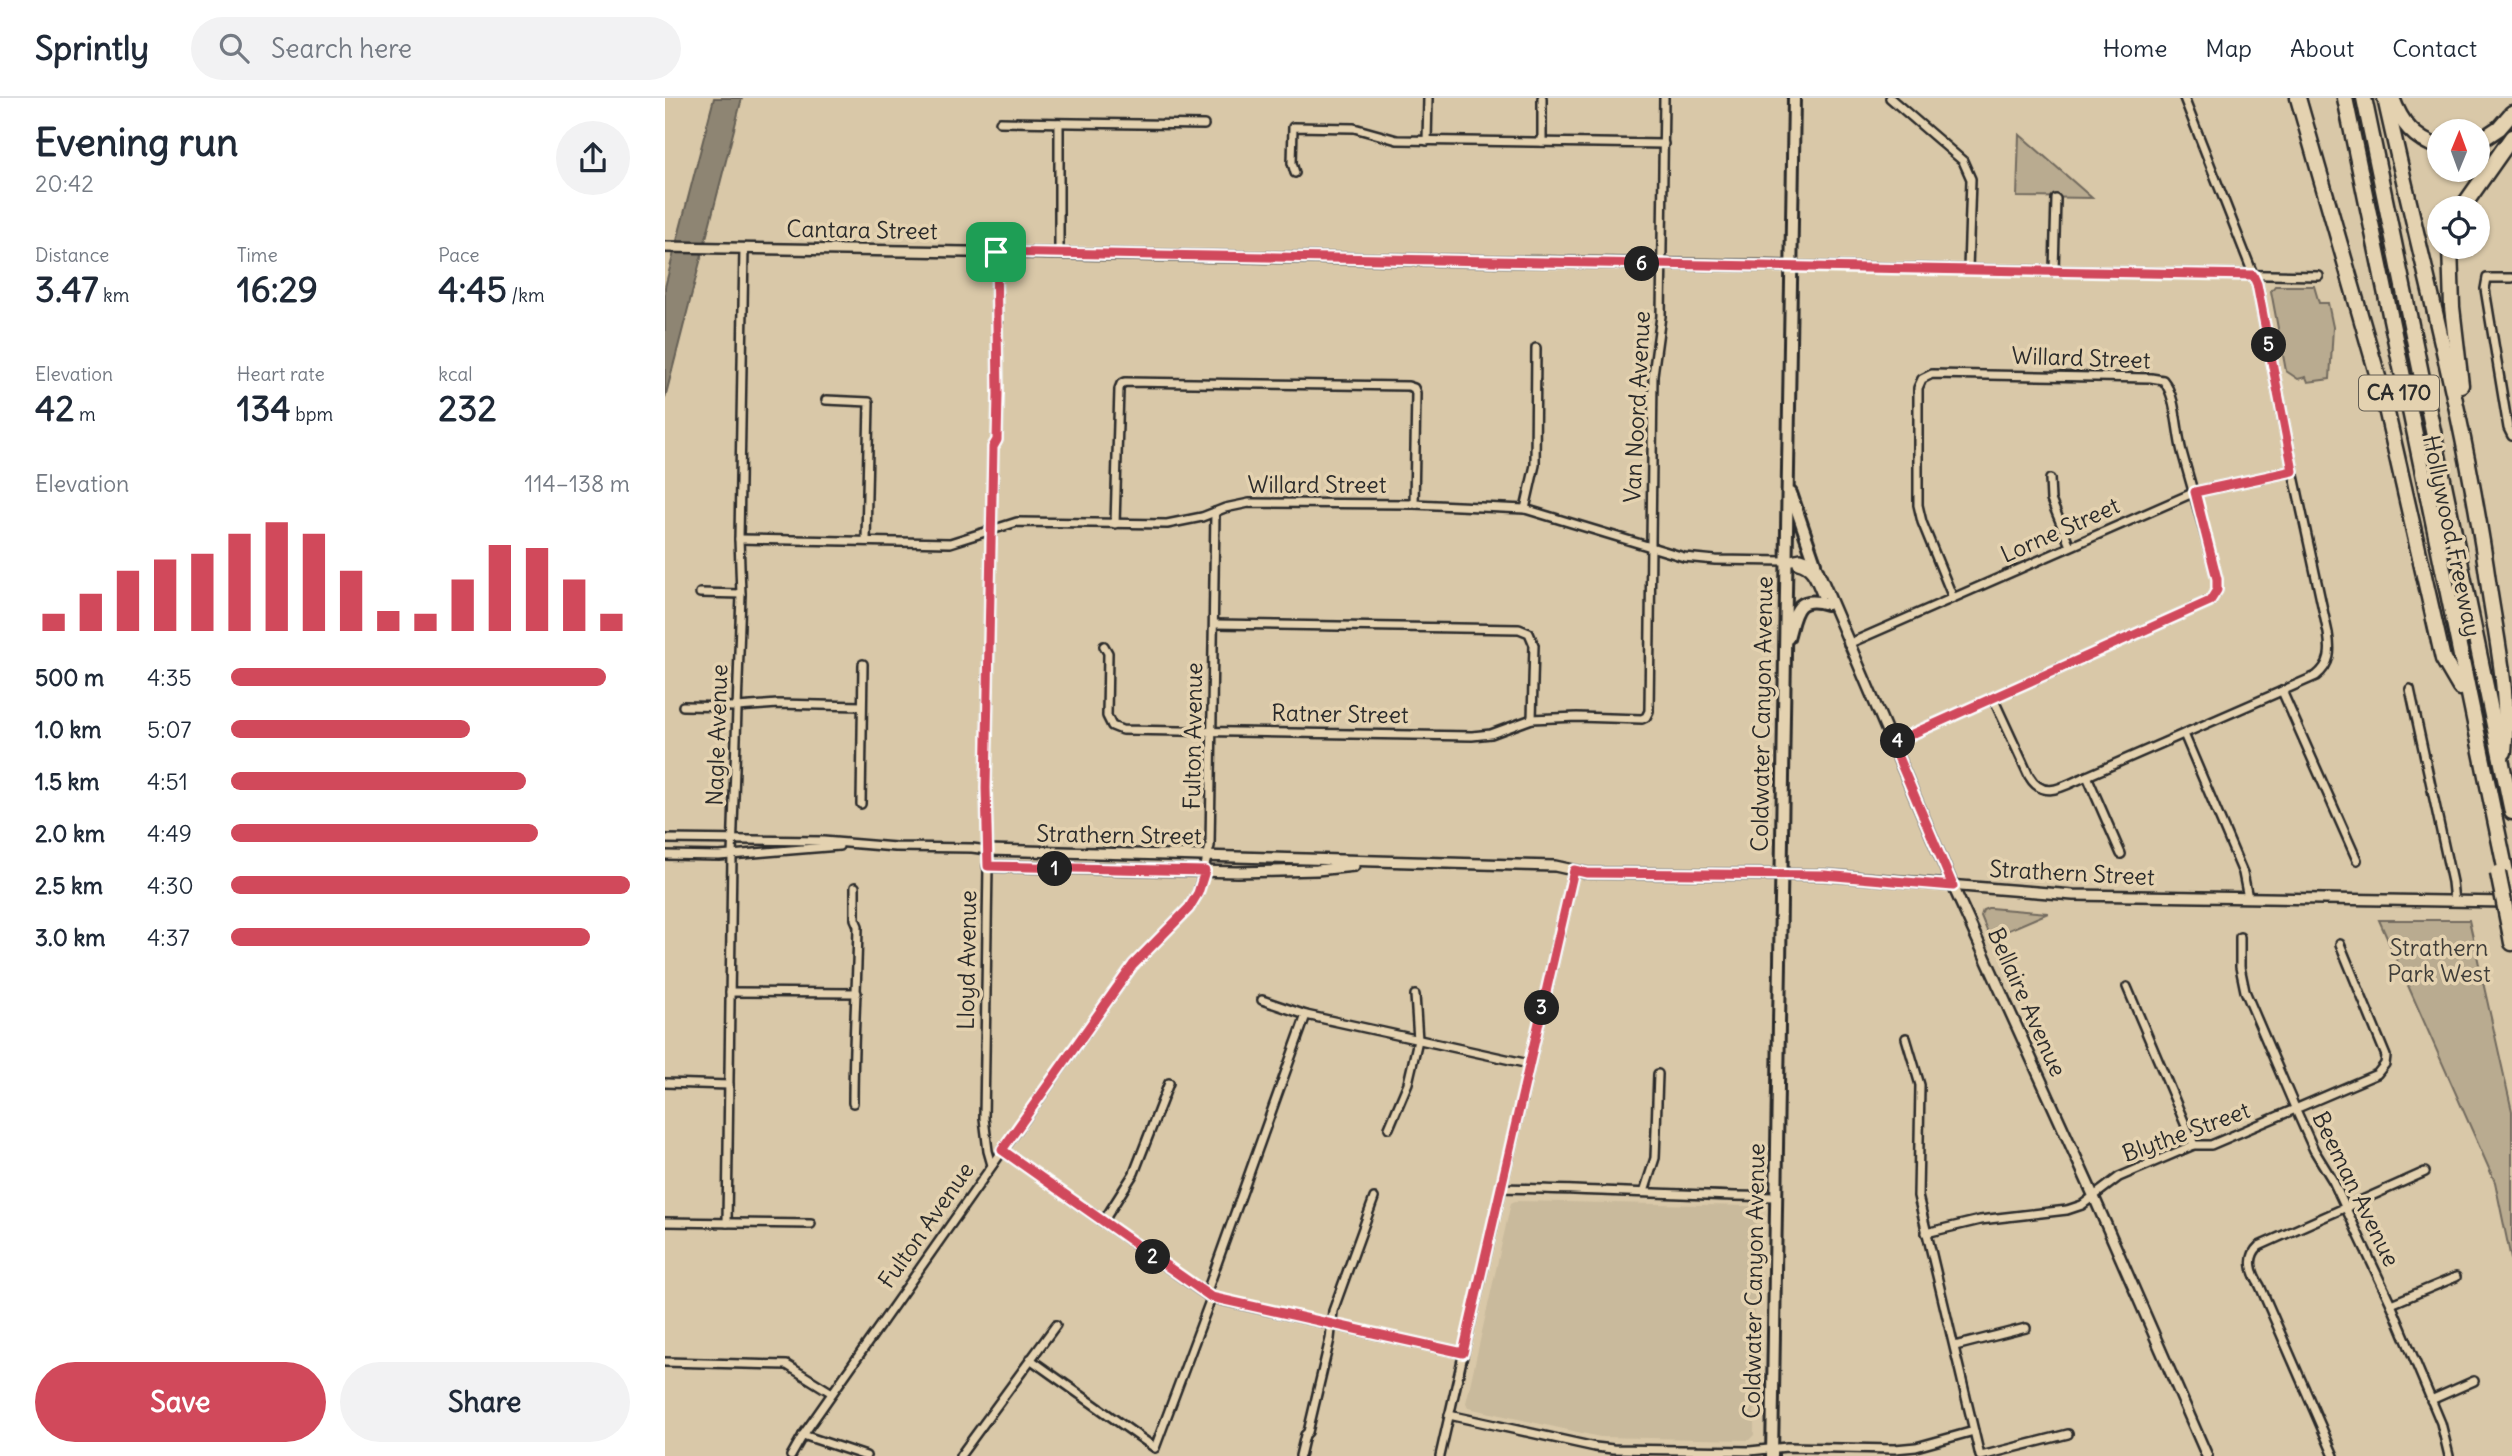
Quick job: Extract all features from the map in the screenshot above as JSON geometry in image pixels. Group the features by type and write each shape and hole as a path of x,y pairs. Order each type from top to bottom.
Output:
{"highway":[{"path":"2298,98 2382,391 2442,659 2460,688"},
{"name":"Hollywood Freeway","path":"2337,98 2460,688 2505,872 2511,938"},
{"path":"2345,98 2512,902"},
{"path":"2352,98 2505,872"},
{"name":"Hollywood Freeway","path":"2364,98 2512,812"},
{"path":"2385,98 2449,370 2473,487"},
{"path":"2392,98 2403,123 2427,143"},
{"path":"2490,134 2512,113"},
{"path":"2470,196 2512,137"},
{"path":"2450,259 2452,307 2473,487 2507,722 2503,767"}],"main road":[{"name":"Coldwater Canyon Avenue","path":"1772,1452 1794,98"},
{"path":"1787,484 1815,563"},
{"path":"1784,651 1796,610 1809,600 1827,604"}],"street":[{"path":"1427,141 1428,98"},
{"path":"1542,98 1542,142"},
{"name":"Van Noord Avenue","path":"1646,717 1649,711 1653,375 1661,316 1664,98"},
{"path":"1890,98 1963,161 1969,170 1968,269"},
{"path":"1993,698 2034,785 2049,791 2316,676 2322,671 2330,655 2328,633 2257,284 2183,98"},
{"path":"1000,121 1204,125"},
{"path":"1059,123 1059,253"},
{"path":"1295,173 1293,127 1354,128 1397,140 1664,144"},
{"path":"2054,270 2056,199"},
{"name":"Cantara Street","path":"665,247 2319,276"},
{"name":"Nagle Avenue","path":"727,1223 732,855 741,594 739,539 744,248"},
{"name":"Lloyd Avenue","path":"992,1165 984,1118 991,531 993,447 997,440 996,252"},
{"path":"2512,278 2487,278 2486,299 2508,428 2512,436"},
{"path":"1525,509 1535,465 1537,348"},
{"name":"Willard Street","path":"1953,598 1922,522 1918,505 1918,388 1922,379 1932,374 2151,377 2163,380 2171,390 2182,452 2195,492"},
{"path":"1115,524 1119,389 1125,382 1414,388 1414,504"},
{"path":"826,400 869,402 866,540"},
{"name":"Lorne Street","path":"1848,644 2195,492 2293,471"},
{"path":"2050,479 2052,500 2070,546"},
{"path":"1892,743 2210,601 2217,590 2217,579 2195,492"},
{"name":"Willard Street","path":"739,539 950,543 1017,522 1167,524 1249,503 1414,504 1525,509 1699,559 1786,561"},
{"name":"Fulton Avenue","path":"791,1456 803,1434 1133,965 1189,908 1198,893 1209,856 1215,512"},
{"path":"1786,561 1801,558 1815,563"},
{"path":"1786,561 1807,566 1840,635 1848,644"},
{"name":"Bellaire Avenue","path":"1815,563 1953,886 2094,1197 2207,1456"},
{"path":"700,593 741,594"},
{"path":"1215,624 1519,629 1529,633 1534,645 1532,719"},
{"name":"Ratner Street","path":"1104,646 1108,653 1107,716 1112,726 1122,730 1472,736 1491,734 1532,719 1646,717"},
{"path":"861,804 863,664"},
{"path":"2410,690 2454,901"},
{"path":"2282,691 2357,860"},
{"path":"683,706 861,706"},
{"path":"2184,733 2242,873 2248,898"},
{"path":"2087,776 2121,854"},
{"name":"Strathern Street","path":"665,839 823,841 895,847 972,848 1068,854 1555,866 1587,873 1781,874 2073,895 2512,902"},
{"name":"Strathern Street","path":"665,855 732,855 858,845"},
{"name":"Strathern Street","path":"988,866 1205,871 1317,870 1379,863"},
{"path":"1440,1456 1574,870"},
{"path":"853,1103 858,926 855,919 855,887"},
{"name":"Beeman Avenue","path":"2240,937 2240,967 2245,991 2295,1110 2346,1208 2391,1304 2441,1423 2449,1456"},
{"name":"Blythe Street","path":"1926,1233 1980,1220 2060,1212 2082,1205 2119,1177 2195,1145 2211,1145 2377,1074 2385,1064 2386,1056 2340,944"},
{"path":"2127,987 2195,1145"},
{"path":"730,992 857,993"},
{"path":"1389,1128 1408,1083 1418,1040 1415,995"},
{"path":"1262,1000 1306,1015 1529,1064"},
{"path":"1030,1359 1155,1448 1306,1015"},
{"path":"1906,1038 1920,1085 1918,1196 1981,1456 2068,1434"},
{"path":"1644,1192 1655,1158 1657,1074"},
{"path":"665,1083 729,1085"},
{"path":"1103,1222 1134,1173 1169,1083"},
{"path":"1002,1150 1208,1296 1463,1353"},
{"path":"2334,1456 2254,1276 2252,1252 2259,1246 2425,1172"},
{"path":"1501,1188 1776,1197"},
{"path":"1300,1456 1308,1432 1333,1311 1374,1198"},
{"path":"665,1222 811,1224"},
{"path":"2391,1304 2456,1278"},
{"path":"960,1456 1056,1325"},
{"path":"1955,1346 2026,1328"},
{"path":"665,1362 787,1365 832,1393"},
{"path":"2431,1400 2475,1381"},
{"path":"1449,1415 1612,1453 1772,1452 1787,1447 1895,1449 1916,1447 1974,1431"},
{"path":"803,1434 866,1456"}],"shaded area":[{"path":"714,98 742,98 665,398 665,287"},
{"path":"1511,1203 1750,1206 1756,1212 1754,1435 1749,1440 1600,1437 1468,1408 1466,1403"}],"green space":[{"path":"2019,134 2092,198 2017,197"},
{"path":"2275,286 2314,286 2319,303 2328,303 2333,327 2330,379 2308,382 2306,377 2298,379 2286,371 2271,291"},
{"path":"1988,908 2048,913 1990,938 1981,916 1983,910"},
{"name":"Strathern Park West","path":"2379,920 2469,920 2512,1111 2512,1264 2495,1182"}],"route":[{"path":"996,252 2253,275 2257,284 2293,471 2195,492 2217,579 2217,590 2210,601 1892,743 1953,886 1824,875 1587,873 1574,870 1463,1353 1211,1297 1002,1150 1133,965 1189,908 1198,893 1205,871 988,866 986,788 993,447 997,440 998,394 996,252"}]}
